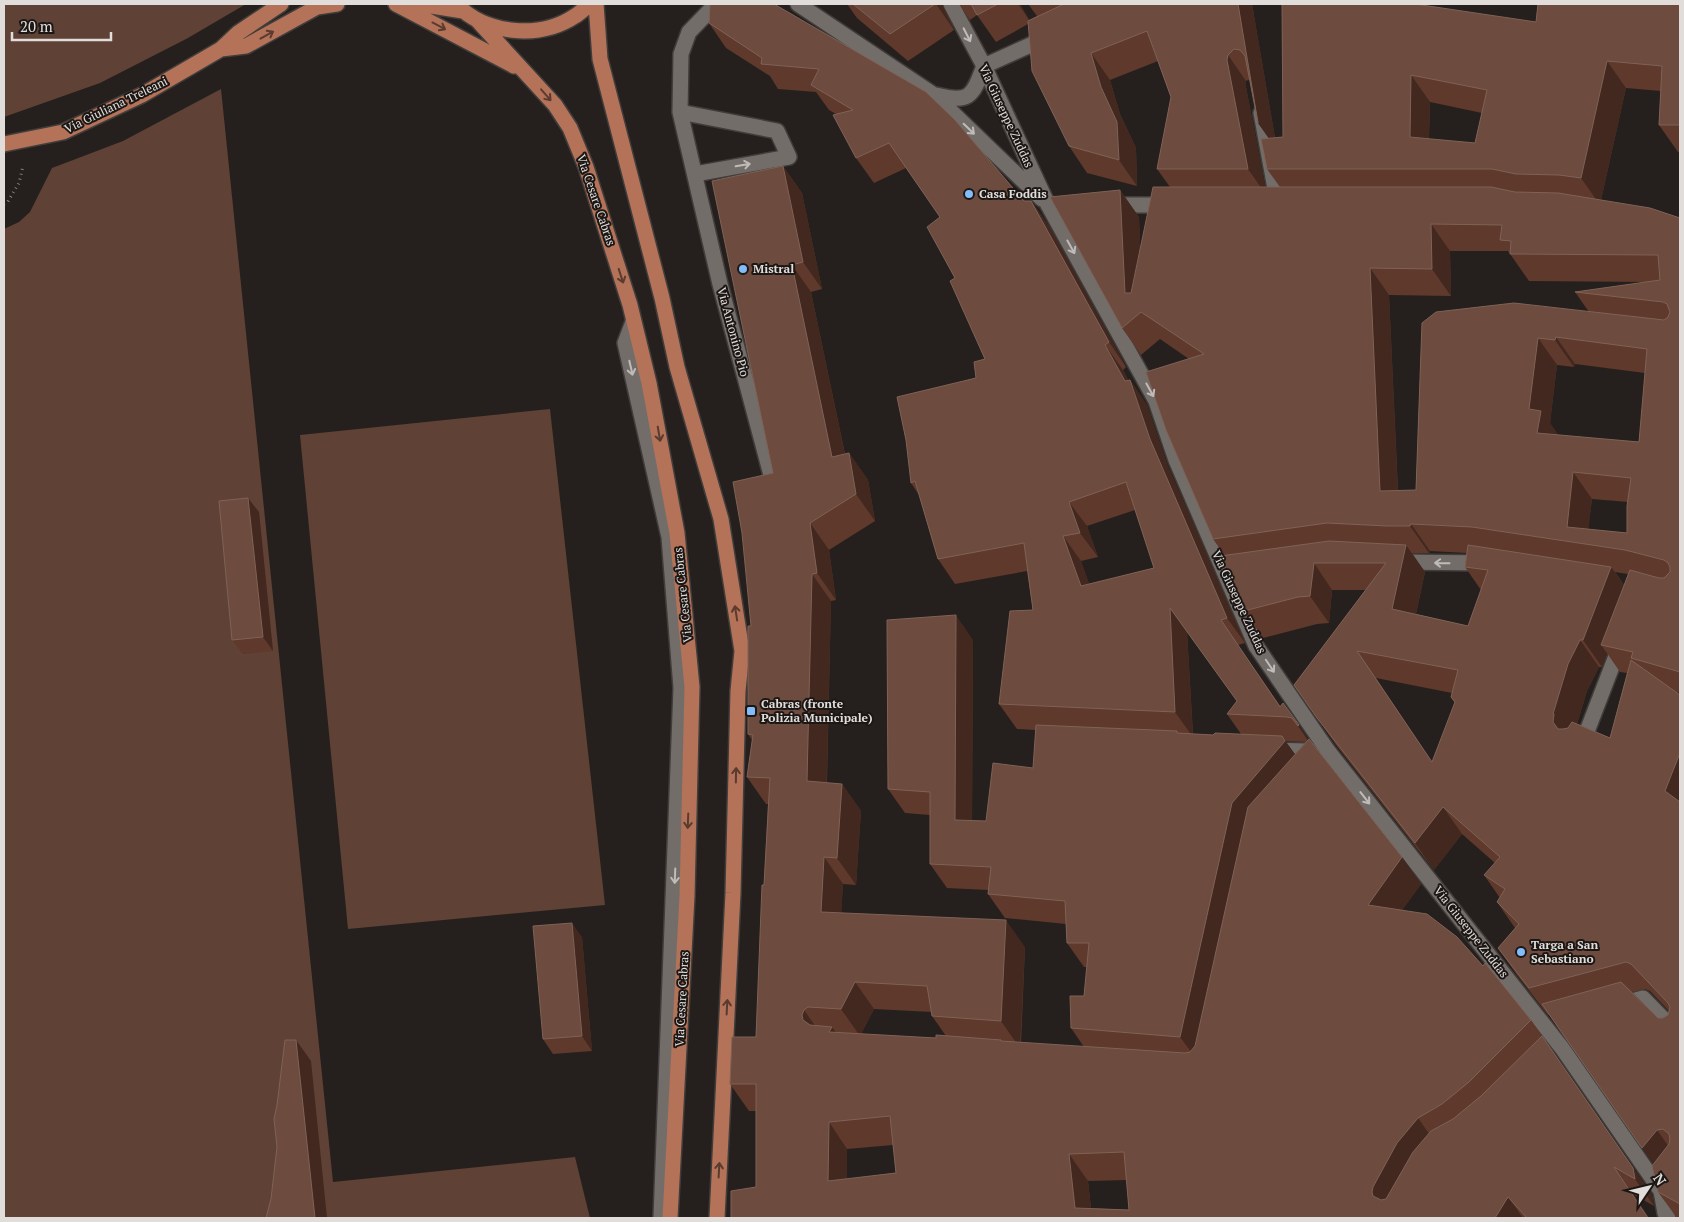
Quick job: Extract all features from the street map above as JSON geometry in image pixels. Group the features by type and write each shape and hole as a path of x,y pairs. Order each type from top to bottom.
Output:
{"main road":[{"name":"Via Giuliana Treleani","path":"4,144 63,132 142,95 221,49 238,33 281,4"},
{"name":"Via Giuliana Treleani","path":"221,49 246,46 317,7 337,4"},
{"path":"396,4 526,72"},
{"path":"419,4 459,8 477,20 489,25 518,31 546,28 573,17 590,4"},
{"path":"596,4 600,59 662,298 677,367 721,519 742,650 738,691 733,893 717,1218"},
{"name":"Via Cesare Cabras","path":"477,20 555,105 570,128 586,167 630,305 649,383 677,533 692,687 686,906 670,1218"}],"street":[{"name":"Via Antonino Pio","path":"716,4 689,32 681,54 680,112 720,284 775,490"},
{"path":"798,4 934,95 1048,205 1067,205"},
{"name":"Via Giuseppe Zuddas","path":"951,4 984,66 1048,205 1156,401 1176,460 1256,646 1328,751 1562,1048 1660,1191 1668,1218"},
{"path":"934,95 962,100 967,98 975,87 984,66 1062,30"},
{"path":"1257,94 1283,205 1259,205"},
{"path":"680,112 777,131 789,157 695,174"},
{"path":"1096,205 1182,205"},
{"path":"634,322 625,343 669,537 681,688 662,1218"},
{"path":"1386,561 1497,565"},
{"path":"1225,576 1245,573"},
{"path":"1581,747 1626,631"},
{"path":"1254,749 1304,751 1311,770 1328,751"},
{"path":"1606,1009 1643,998 1680,1036"},
{"path":"1545,1026 1561,1022"},
{"path":"1550,1061 1562,1048"},
{"path":"1660,1191 1672,1176"}],"path":[{"path":"4,204 7,204 19,184 30,139"}],"shaded area":[{"path":"4,4 246,4 188,38 100,83 4,117"},
{"path":"221,89 333,1182 575,1157 590,1218 4,1218 4,229 19,222 30,212 52,168 123,141"},
{"path":"550,409 605,905 348,929 300,435"}],"building":[{"path":"710,4 774,4 926,92 955,120 1024,201 1031,201 1109,342 1105,345 1125,381 1130,380 1150,439 1227,618 1221,620 1280,707 1283,703 1298,726 1292,718 1287,717 1227,714 1237,701 1170,608 1175,712 999,704 1010,611 1033,610 1024,543 938,559 915,481 911,483 906,440 897,397 976,378 974,362 985,359 950,281 955,278 927,227 940,217 889,143 856,158 833,115 853,110 811,85 819,69 761,64 762,58 709,23","holes":["1126,482 1154,568 1081,586 1063,536 1080,533 1069,502"]},
{"path":"853,4 935,4 890,34"},
{"path":"971,4 998,4 977,15"},
{"path":"1064,4 1238,4 1258,123 1245,56 1240,50 1234,49 1228,55 1227,60 1248,169 1157,169 1171,97 1147,31 1091,53 1101,87 1117,122 1119,160 1069,146 1032,71 1028,21"},
{"path":"1282,4 1415,4 1536,22 1538,4 1680,4 1680,125 1659,125 1662,66 1607,61 1581,178 1559,175 1516,174 1492,169 1267,169 1261,139 1283,137","holes":["1411,75 1487,90 1475,143 1410,137"]},
{"path":"783,166 803,262 792,265 832,457 849,453 856,494 810,523 817,573 812,574 807,781 842,784 837,858 824,857 821,912 1006,920 1001,1021 932,1016 927,986 855,982 841,1009 808,1007 802,1015 803,1020 810,1025 832,1027 829,1032 936,1038 936,1035 1001,1041 1190,1052 1195,1046 1248,807 1309,739 1402,857 1368,905 1427,914 1457,937 1483,966 1485,963 1531,1020 1469,1082 1442,1104 1418,1118 1397,1143 1373,1187 1373,1196 1381,1200 1386,1199 1413,1152 1431,1131 1453,1119 1481,1096 1542,1036 1633,1168 1635,1179 1614,1167 1648,1218 1527,1218 1508,1197 1495,1218 731,1218 731,1191 756,1187 756,1084 730,1084 732,1037 756,1037 762,885 764,885 770,778 747,777 753,735 748,734 748,626 751,626 742,533 733,482 773,473 712,181","holes":["890,1116 896,1173 828,1181 829,1122","1124,1152 1129,1210 1075,1208 1069,1154"]},
{"path":"1153,187 1491,187 1515,192 1558,193 1650,208 1680,218 1680,672 1631,658 1633,652 1601,645 1630,570 1664,578 1670,572 1670,567 1664,560 1625,550 1472,527 1411,524 1410,526 1387,526 1327,523 1213,539 1166,430 1146,372 1204,354 1141,312 1122,328 1050,197 1120,190 1125,293 1131,293","holes":["1431,224 1502,225 1500,240 1511,241 1510,254 1658,255 1660,280 1575,292 1663,302 1667,304 1670,312 1664,320 1514,303 1436,312 1422,323 1416,490 1380,491 1370,268 1432,269","1556,337 1647,349 1639,442 1537,433 1541,411 1529,409 1538,338 1555,340","1573,472 1631,478 1627,506 1627,533 1567,527"]},
{"path":"248,498 263,637 232,640 219,501"},
{"path":"1329,541 1406,545 1392,609 1468,626 1488,570 1465,567 1468,545 1611,567 1583,640 1580,640 1568,664 1553,714 1553,722 1558,729 1568,728 1572,722 1610,738 1631,660 1680,695 1680,753 1665,791 1680,802 1680,1204 1658,1192 1652,1166 1669,1144 1669,1134 1663,1129 1657,1130 1642,1148 1542,1004 1621,982 1658,1018 1668,1015 1670,1007 1668,1003 1631,964 1626,962 1529,988 1498,948 1519,924 1497,902 1505,889 1484,875 1500,857 1443,807 1415,843 1317,718 1294,685 1386,563 1314,563 1310,596 1298,597 1244,611 1220,556","holes":["1357,651 1458,670 1451,697 1455,702 1432,762"]},
{"path":"956,615 955,820 986,821 993,763 1033,768 1036,725 1177,731 1177,733 1213,735 1215,733 1282,736 1285,741 1232,803 1180,1037 1071,1028 1070,996 1084,996 1089,943 1067,943 1065,901 988,894 991,867 930,864 930,792 888,789 887,620"},
{"path":"572,923 582,1036 543,1039 533,926"},
{"path":"285,1040 296,1040 315,1218 266,1218 271,1199 277,1147 274,1119"}],"place":[{"name":"Casa Foddis","path":"969,194"},
{"name":"Mistral","path":"743,269"},
{"name":"Cabras (fronte Polizia Municipale)","path":"751,711"},
{"name":"Targa a San Sebastiano","path":"1521,952"}]}
